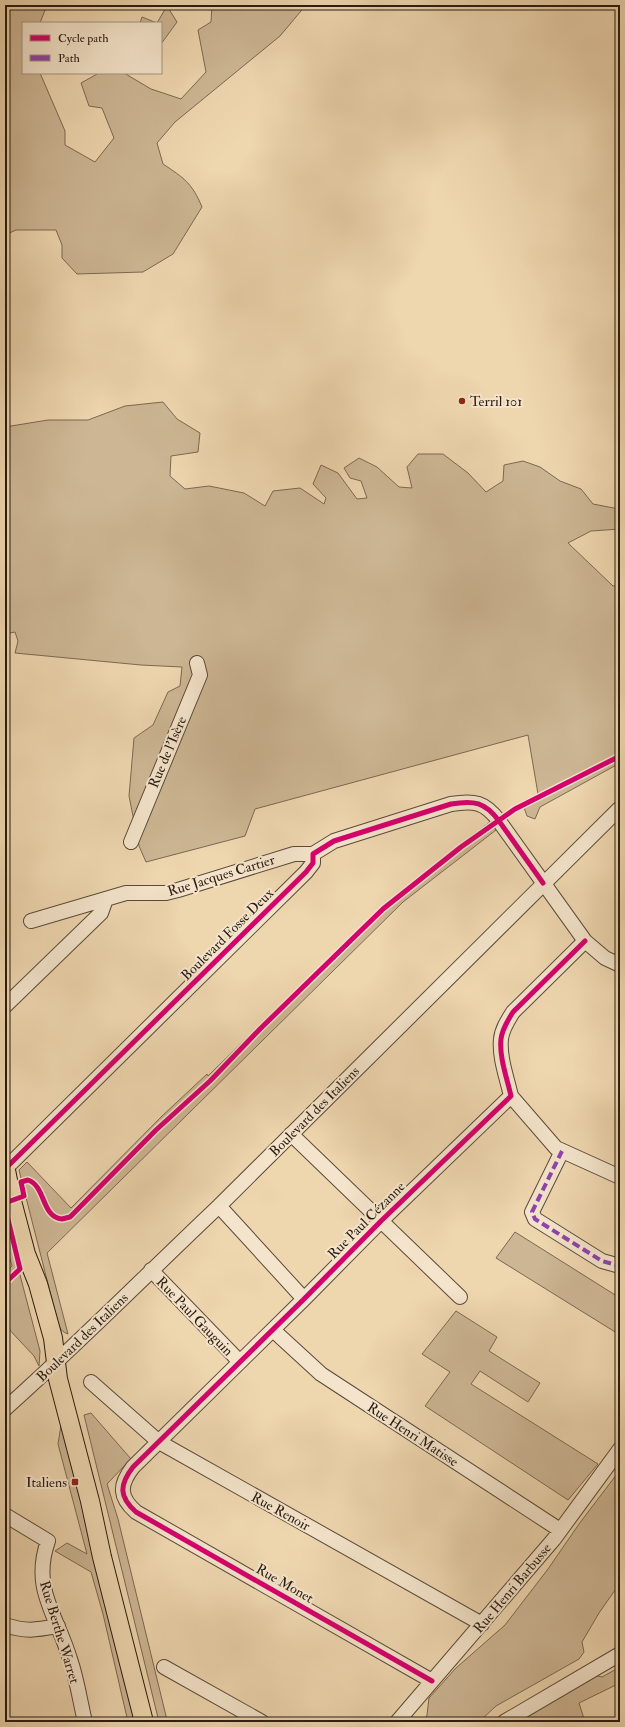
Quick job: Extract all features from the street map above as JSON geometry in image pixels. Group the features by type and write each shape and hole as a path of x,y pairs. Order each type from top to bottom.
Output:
{"main road":[{"path":"5,1165 26,1254 38,1284 53,1338 59,1383 90,1501 102,1557 144,1722"},
{"path":"90,1501 104,1530 111,1553 155,1722"}],"street":[{"name":"Rue de l'Isère","path":"131,842 200,675 197,663"},
{"path":"313,854 334,841 451,804 472,802 480,804 492,811 585,941 605,958 620,965"},
{"name":"Boulevard des Italiens","path":"5,1409 56,1364 150,1270 219,1206 620,808"},
{"name":"Rue Jacques Cartier","path":"31,921 106,898 131,893 166,893 294,854 313,854"},
{"name":"Boulevard Fosse Deux","path":"5,1169 306,872 312,864 313,854"},
{"path":"5,1006 101,913 106,898"},
{"path":"585,941 513,1012 501,1038 502,1053 511,1096 556,1148 620,1178"},
{"name":"Rue Paul Cézanne","path":"127,1504 122,1489 125,1477 133,1467 304,1300 381,1221 511,1096"},
{"path":"291,1134 460,1297"},
{"path":"562,1150 532,1212 535,1219 602,1260 620,1266"},
{"path":"219,1206 304,1300"},
{"name":"Rue Paul Gauguin","path":"150,1270 240,1362"},
{"name":"Rue Henri Matisse","path":"273,1330 321,1374 560,1530"},
{"name":"Rue Renoir","path":"91,1382 159,1442 482,1624"},
{"name":"Rue Henri Barbusse","path":"397,1722 482,1624 560,1530 620,1449"},
{"name":"Rue Monet","path":"127,1504 136,1512 432,1681"},
{"name":"Rue Berthe Warret","path":"5,1515 48,1541 42,1563 42,1579 46,1600 71,1659 85,1722"},
{"path":"5,1625 22,1631 39,1630 58,1626"},
{"path":"504,1722 620,1654"},
{"path":"164,1667 262,1722"}],"shaded area":[{"path":"5,5 47,5 40,22 22,22 22,74 40,74 65,131 65,145 95,162 114,138 102,108 89,106 81,83 97,74 126,74 151,89 181,99 206,72 198,30 211,22 212,5 306,5 280,36 175,122 157,143 163,164 187,182 195,192 202,207 173,254 143,272 77,274 62,258 62,245 56,230 16,230 5,235"},
{"path":"167,6 177,22 162,43 162,22 158,22"},
{"path":"142,17 154,22 140,22"},
{"path":"163,402 177,419 200,433 198,452 171,456 170,476 185,489 209,486 244,493 265,506 273,491 300,488 324,504 326,498 313,484 321,465 338,473 357,499 367,498 361,481 350,478 344,468 359,458 377,467 399,487 412,488 407,467 418,454 443,454 468,473 486,492 503,481 504,465 523,461 540,467 560,481 581,489 593,504 619,509 620,529 591,531 568,543 613,586 620,585 620,763 540,807 535,819 527,816 522,802 538,794 528,735 255,809 245,836 146,862 139,846 129,796 134,738 153,725 168,692 180,686 182,667 141,665 15,653 18,641 15,632 5,634 5,429 11,426 48,420 88,420 125,406"},
{"path":"491,821 496,830 403,902 47,1253 68,1334 60,1329 19,1170 27,1162 71,1208 162,1116 207,1074 208,1076 381,907"},
{"path":"5,1218 40,1351 39,1366 34,1356 5,1325 5,1272 12,1266 5,1241"},
{"path":"515,1232 620,1298 620,1335 496,1258"},
{"path":"456,1311 497,1337 489,1351 540,1383 528,1402 480,1371 471,1384 598,1464 568,1500 425,1406 450,1372 422,1354"},
{"path":"91,1413 131,1459 107,1484 118,1519 167,1720 170,1722 159,1722 84,1415"},
{"path":"62,1419 137,1722 128,1722 103,1614 91,1572 55,1551 67,1543 87,1554 58,1444"},
{"path":"620,1470 620,1583 599,1613 582,1642 584,1652 579,1659 496,1706 479,1722 424,1722 427,1715 429,1698 456,1668 505,1625"},
{"path":"620,1667 620,1683 579,1703 585,1722 509,1722 594,1675 602,1677"}],"marked path":[{"path":"562,1151 532,1212 535,1219 602,1261 620,1266"}],"cycle path":[{"path":"5,1203 24,1196 21,1182 28,1180 34,1183 38,1188 50,1213 55,1217 62,1219 70,1217 156,1130 210,1081 260,1029 383,909 461,847 515,809 620,756"},
{"path":"5,1169 306,872 313,863 313,854 334,841 451,804 466,802 478,804 489,810 499,821 543,883"},
{"path":"432,1681 136,1512 126,1501 123,1485 128,1473 133,1467 381,1221 511,1096 501,1053 501,1039 506,1025 513,1012 585,941"},
{"path":"5,1207 20,1269 5,1283"}],"place":[{"name":"Terril 101","path":"462,401"},
{"name":"Italiens","path":"75,1482"}]}
